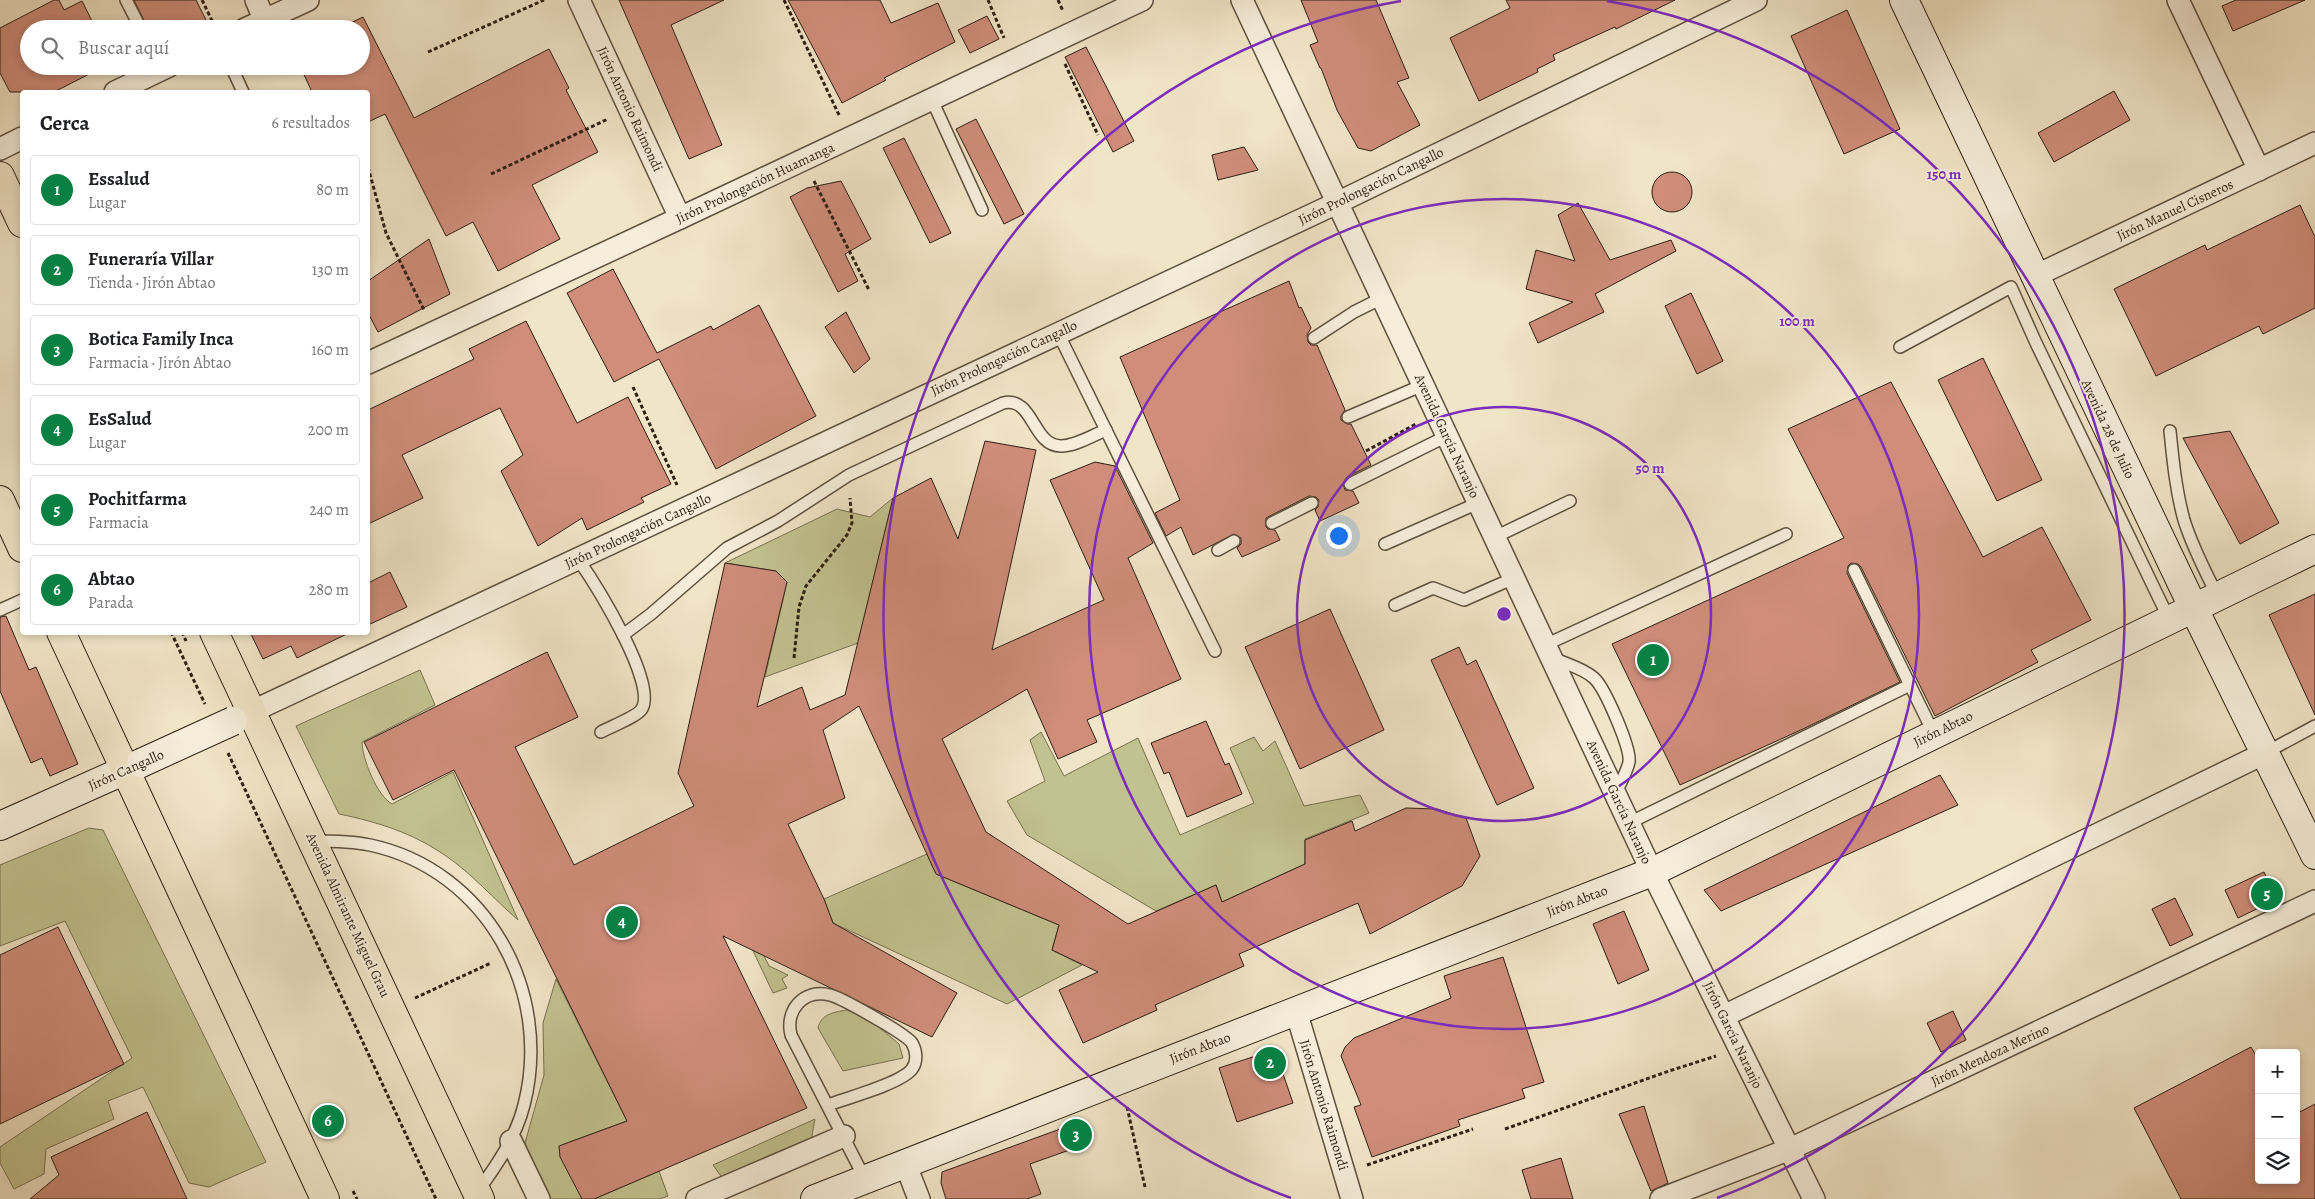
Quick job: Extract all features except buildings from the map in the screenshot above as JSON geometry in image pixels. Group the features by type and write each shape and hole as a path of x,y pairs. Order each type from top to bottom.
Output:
{"main road":[{"path":"0,176 20,219"},
{"path":"0,500 12,535"},
{"path":"63,635 133,767 325,1199"},
{"name":"Avenida Almirante Miguel Grau","path":"215,635 231,715 313,841 478,1196"}],"street":[{"path":"256,0 264,19 308,0"},
{"name":"Jirón Antonio Raimondi","path":"579,0 680,218"},
{"name":"Jirón Prolongación Huamanga","path":"370,362 1142,0"},
{"name":"Avenida García Naranjo","path":"1242,0 1652,872"},
{"name":"Jirón Prolongación Cangallo","path":"231,715 687,508 1337,203 1756,0"},
{"name":"Avenida 28 de Julio","path":"1904,0 2023,282 2193,607 2315,855"},
{"path":"2178,0 2259,170"},
{"path":"119,90 148,75"},
{"path":"0,149 20,139"},
{"name":"Jirón Manuel Cisneros","path":"2023,282 2315,143"},
{"name":"Jirón Abtao","path":"815,1199 1652,872 2217,595 2315,549"},
{"name":"Jirón Cangallo","path":"0,826 133,767 231,715"},
{"path":"1724,1016 2265,753"},
{"name":"Jirón García Naranjo","path":"1652,872 1814,1199"},
{"name":"Jirón Mendoza Merino","path":"1661,1199 1790,1150 2315,901"},
{"name":"Jirón Antonio Raimondi","path":"1296,1011 1352,1199"},
{"path":"697,1199 844,1136"},
{"path":"511,1141 538,1199"},
{"path":"905,1163 917,1198"}],"lane":[{"path":"126,0 136,20"},
{"path":"235,75 242,90"},
{"path":"932,100 982,210"},
{"path":"1900,347 2023,282 2036,343 2168,619"},
{"path":"1314,338 1354,312 1382,298"},
{"path":"1058,333 1215,651"},
{"path":"1348,417 1423,385"},
{"path":"623,635 651,614 727,548 778,520 849,475 1008,402 1019,404 1044,439 1052,444 1060,446 1070,444 1106,430"},
{"path":"2170,431 2176,480 2184,519 2196,553 2217,595"},
{"path":"1350,484 1447,436"},
{"path":"1495,537 1570,501"},
{"path":"1385,544 1478,502"},
{"path":"1272,523 1312,503"},
{"path":"1548,651 1786,534"},
{"path":"1218,550 1234,541"},
{"path":"578,559 623,635 643,679 645,700 641,711 601,732"},
{"path":"1854,570 1934,734"},
{"path":"1395,605 1433,588 1464,600 1514,578"},
{"path":"0,610 20,601"},
{"path":"1548,651 1589,674 1602,688 1629,753 1629,763 1615,794"},
{"path":"1629,823 1910,685"},
{"path":"2265,753 2315,726"},
{"path":"313,841 340,840 371,845 406,856 438,873 466,896 491,924 510,955 524,991 531,1029 531,1067 524,1105 511,1141 478,1196"},
{"path":"828,1105 904,1076 914,1065 916,1051 906,1036 830,995 814,994 795,1006 790,1014 788,1024 791,1035 865,1179"}],"path":[{"path":"202,0 212,20"},
{"path":"428,52 544,0"},
{"path":"784,0 850,138"},
{"path":"988,0 1014,60"},
{"path":"1054,42 1098,136"},
{"path":"491,174 630,109"},
{"path":"803,160 869,290"},
{"path":"370,174 386,232 434,332"},
{"path":"633,387 687,508"},
{"path":"1365,452 1436,413"},
{"path":"794,658 799,607 806,586 847,535 852,523 849,475"},
{"path":"173,635 231,715"},
{"path":"226,747 436,1199"},
{"path":"392,1008 510,955"},
{"path":"1505,1128 1669,1071 1740,1049"},
{"path":"1120,1079 1145,1186"},
{"path":"1344,1173 1473,1129"}],"green space":[{"path":"893,498 858,643 765,677 787,582 776,571 725,563 837,509 870,517"},
{"path":"420,670 435,705 362,742 371,776 386,800 392,804 453,772 518,920 465,870 434,848 395,829 339,814 296,726"},
{"path":"1041,732 1064,776 1138,738 1180,835 1254,803 1230,748 1254,737 1263,751 1275,741 1304,806 1360,795 1369,813 1305,839 1305,864 1222,902 1216,885 1156,911 1027,835 1007,801 1045,781 1030,740"},
{"path":"89,828 103,830 266,1162 209,1187 189,1183 143,1087 108,1101 114,1119 46,1149 44,1174 14,1189 0,1163 0,1147 132,1058 65,921 0,946 0,865"},
{"path":"927,854 936,874 1059,925 1052,950 1082,965 1007,1004 833,923 824,899"},
{"path":"733,892 769,966 788,975 782,979 787,988 773,993 727,896"},
{"path":"556,979 627,1121 564,1144 560,1148 582,1199 548,1199 525,1143 544,1075 543,1023"},
{"path":"847,1010 869,1019 899,1044 903,1058 843,1071 818,1028 825,1017"},
{"path":"815,1119 810,1147 725,1182 713,1165"},
{"path":"659,1171 668,1196 660,1199 594,1199"}],"place":[{"name":"Essalud","path":"1653,660"},
{"name":"Pochitfarma","path":"2267,894"},
{"name":"EsSalud","path":"622,922"},
{"name":"Funeraría Villar","path":"1270,1063"},
{"name":"Abtao","path":"328,1121"},
{"name":"Botica Family Inca","path":"1076,1135"}]}
